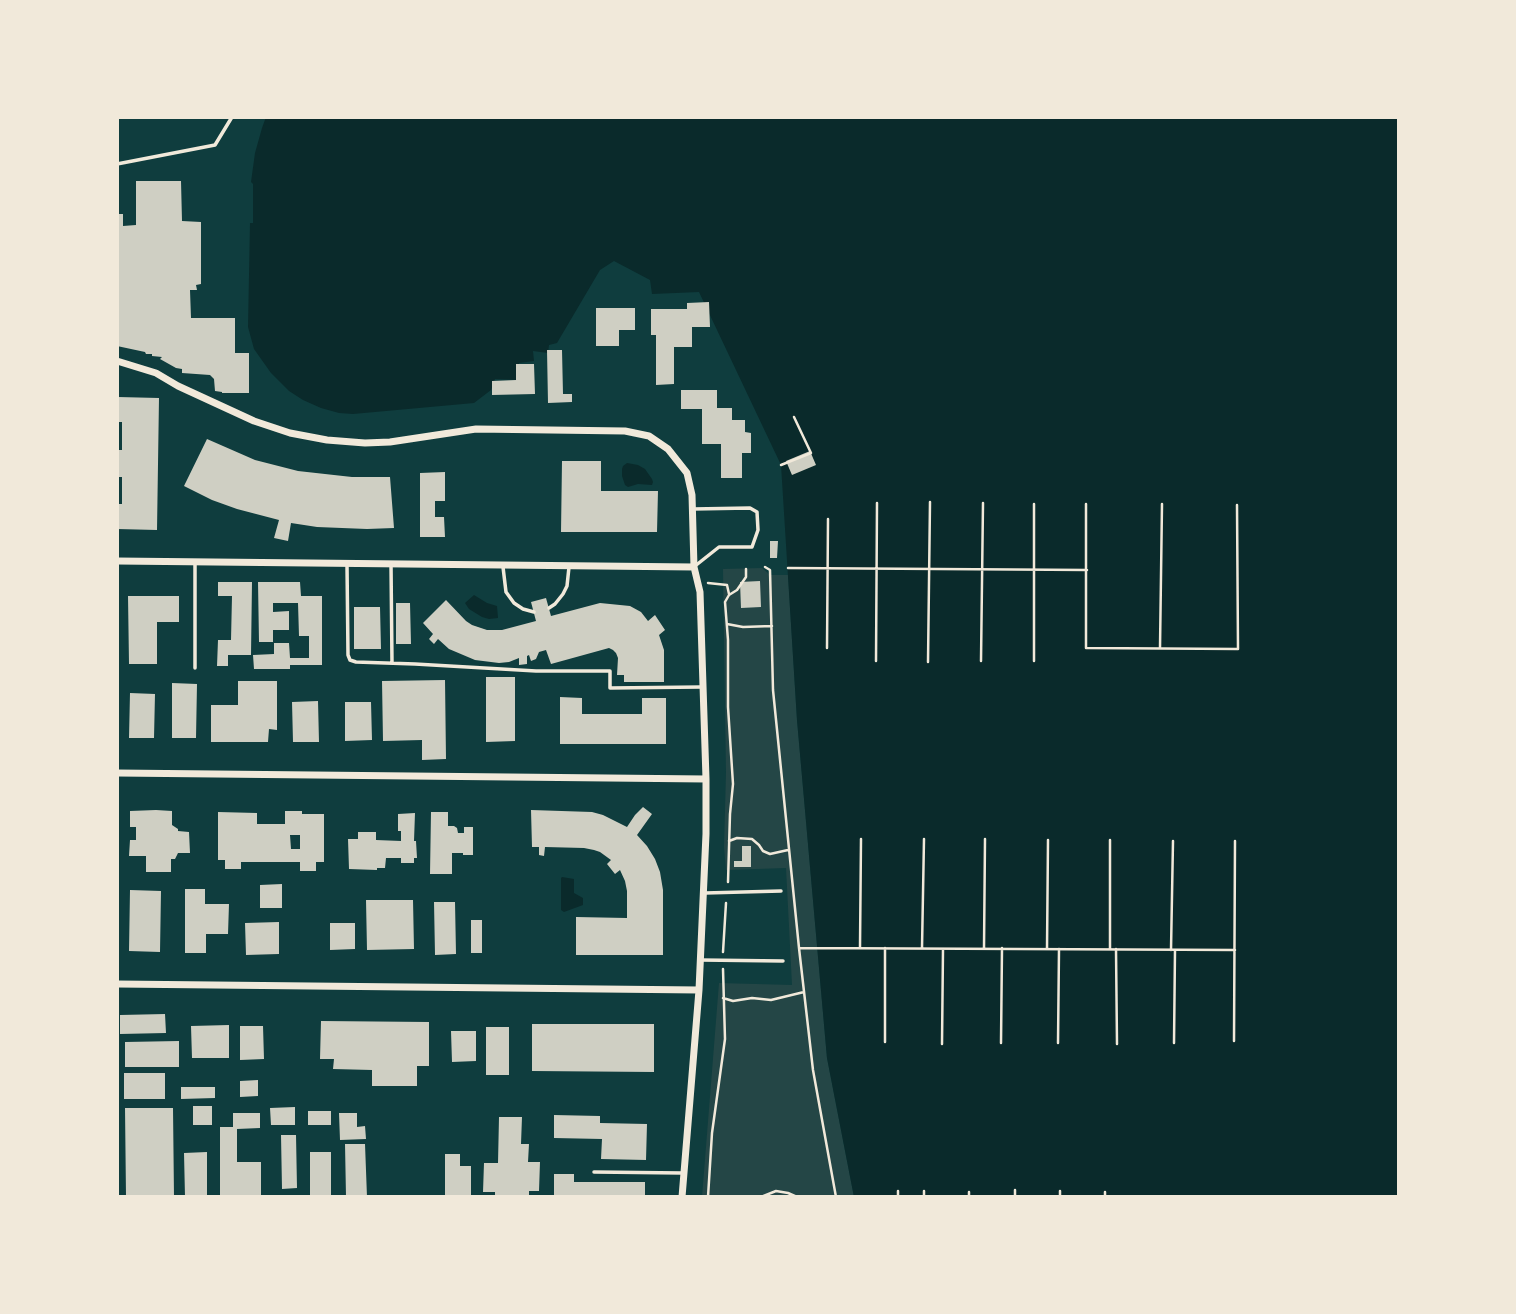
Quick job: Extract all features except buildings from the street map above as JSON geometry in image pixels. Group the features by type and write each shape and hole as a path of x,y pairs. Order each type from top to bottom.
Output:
{"street":[{"path":"117,361 156,373 254,421 290,433 365,443 390,442 476,429 625,431 649,436 668,449 687,473 692,495 694,567 700,592 706,779 699,990 682,1197"},
{"path":"117,561 694,567"},
{"path":"117,773 706,779"},
{"path":"117,984 699,990"}],"lane":[{"path":"117,164 215,145 232,117"},
{"path":"691,509 750,508 757,512 758,530 752,547 719,547 694,567"},
{"path":"195,562 195,668"},
{"path":"346,563 350,660 536,671 610,671 610,688 704,687"},
{"path":"391,564 392,663"},
{"path":"502,565 506,592 514,603 534,612"},
{"path":"549,608 555,604 567,586 569,565"},
{"path":"703,893 781,891"},
{"path":"700,960 783,961"},
{"path":"594,1172 684,1172"}],"path":[{"path":"781,465 811,453 794,417"},
{"path":"928,662 930,502"},
{"path":"876,661 877,503"},
{"path":"981,661 983,503"},
{"path":"1034,504 1034,661"},
{"path":"1086,504 1086,648 1238,649 1237,505"},
{"path":"1160,648 1162,504"},
{"path":"827,649 828,519"},
{"path":"765,567 770,570 773,690 799,948 813,1070 836,1197"},
{"path":"788,568 1087,570"},
{"path":"708,1197 712,1133 725,1039 723,960 733,784 725,602 746,577 746,569"},
{"path":"698,583 727,585 729,595"},
{"path":"726,624 743,627 772,626"},
{"path":"729,841 737,838 752,839 763,851 770,854 789,849"},
{"path":"860,947 861,839"},
{"path":"922,948 923,839"},
{"path":"984,948 985,839"},
{"path":"1047,949 1048,840"},
{"path":"1110,840 1110,949"},
{"path":"1172,841 1174,1043"},
{"path":"1234,1041 1235,841"},
{"path":"799,948 1234,950"},
{"path":"885,948 885,1042"},
{"path":"942,1044 943,948"},
{"path":"1001,1043 1002,948"},
{"path":"1058,1043 1059,949"},
{"path":"1116,949 1117,1044"},
{"path":"723,998 733,1001 752,998 771,1000 804,992"},
{"path":"1015,1190 1015,1197"},
{"path":"761,1197 776,1191 797,1197"},
{"path":"898,1191 898,1197"},
{"path":"924,1191 924,1197"},
{"path":"1060,1191 1060,1197"}],"shaded area":[{"path":"266,117 1399,117 1399,1197 854,1197 827,1058 797,720 781,465 699,292 652,294 650,280 614,261 600,270 557,343 549,345 548,353 533,351 534,361 519,363 518,380 495,379 491,390 474,403 353,414 321,408 289,391 271,373 254,349 248,327 250,223 253,223 251,182 255,153"},
{"path":"627,463 645,469 652,479 652,485 625,485 622,469"},
{"path":"762,568 770,575 788,575 797,720 827,1058 854,1197 702,1197 719,983 792,985 786,868 726,870 724,847 726,773 723,569"},
{"path":"474,595 497,606 498,618 482,617 469,609 465,603"},
{"path":"562,877 574,879 574,893 583,898 583,905 564,912 561,910"}]}
